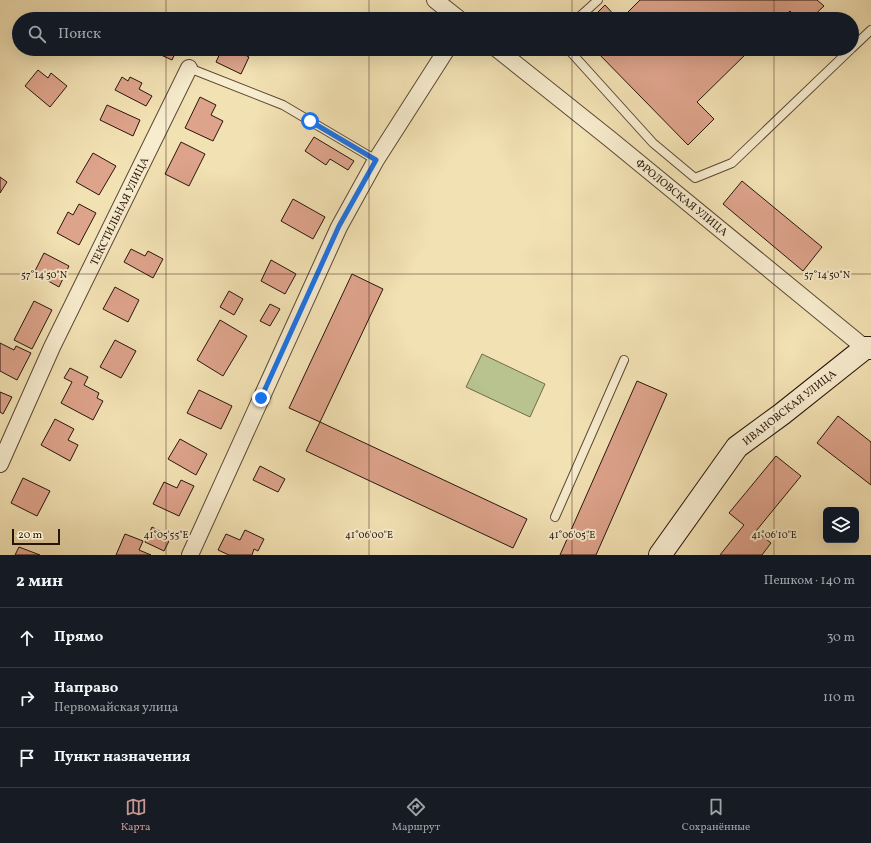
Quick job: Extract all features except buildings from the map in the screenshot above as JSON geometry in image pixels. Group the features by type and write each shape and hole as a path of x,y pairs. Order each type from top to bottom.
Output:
{"street":[{"path":"436,0 451,12"},
{"path":"190,555 339,226 376,160 443,56"},
{"name":"ФРОЛОВСКАЯ УЛИЦА","path":"506,56 610,138 868,348"},
{"name":"ТЕКСТИЛЬНАЯ УЛИЦА","path":"0,464 52,347 189,68"},
{"name":"ИВАНОВСКАЯ УЛИЦА","path":"660,555 737,447 868,348"}],"lane":[{"path":"585,12 598,0"},
{"path":"859,42 871,30"},
{"path":"574,56 653,143 695,178 732,163 845,56"},
{"path":"189,68 283,105 376,160"},
{"path":"555,517 624,360"}],"green space":[{"path":"482,354 545,384 530,417 466,387"}],"route":[{"path":"261,398 339,226 376,160 310,121"}]}
